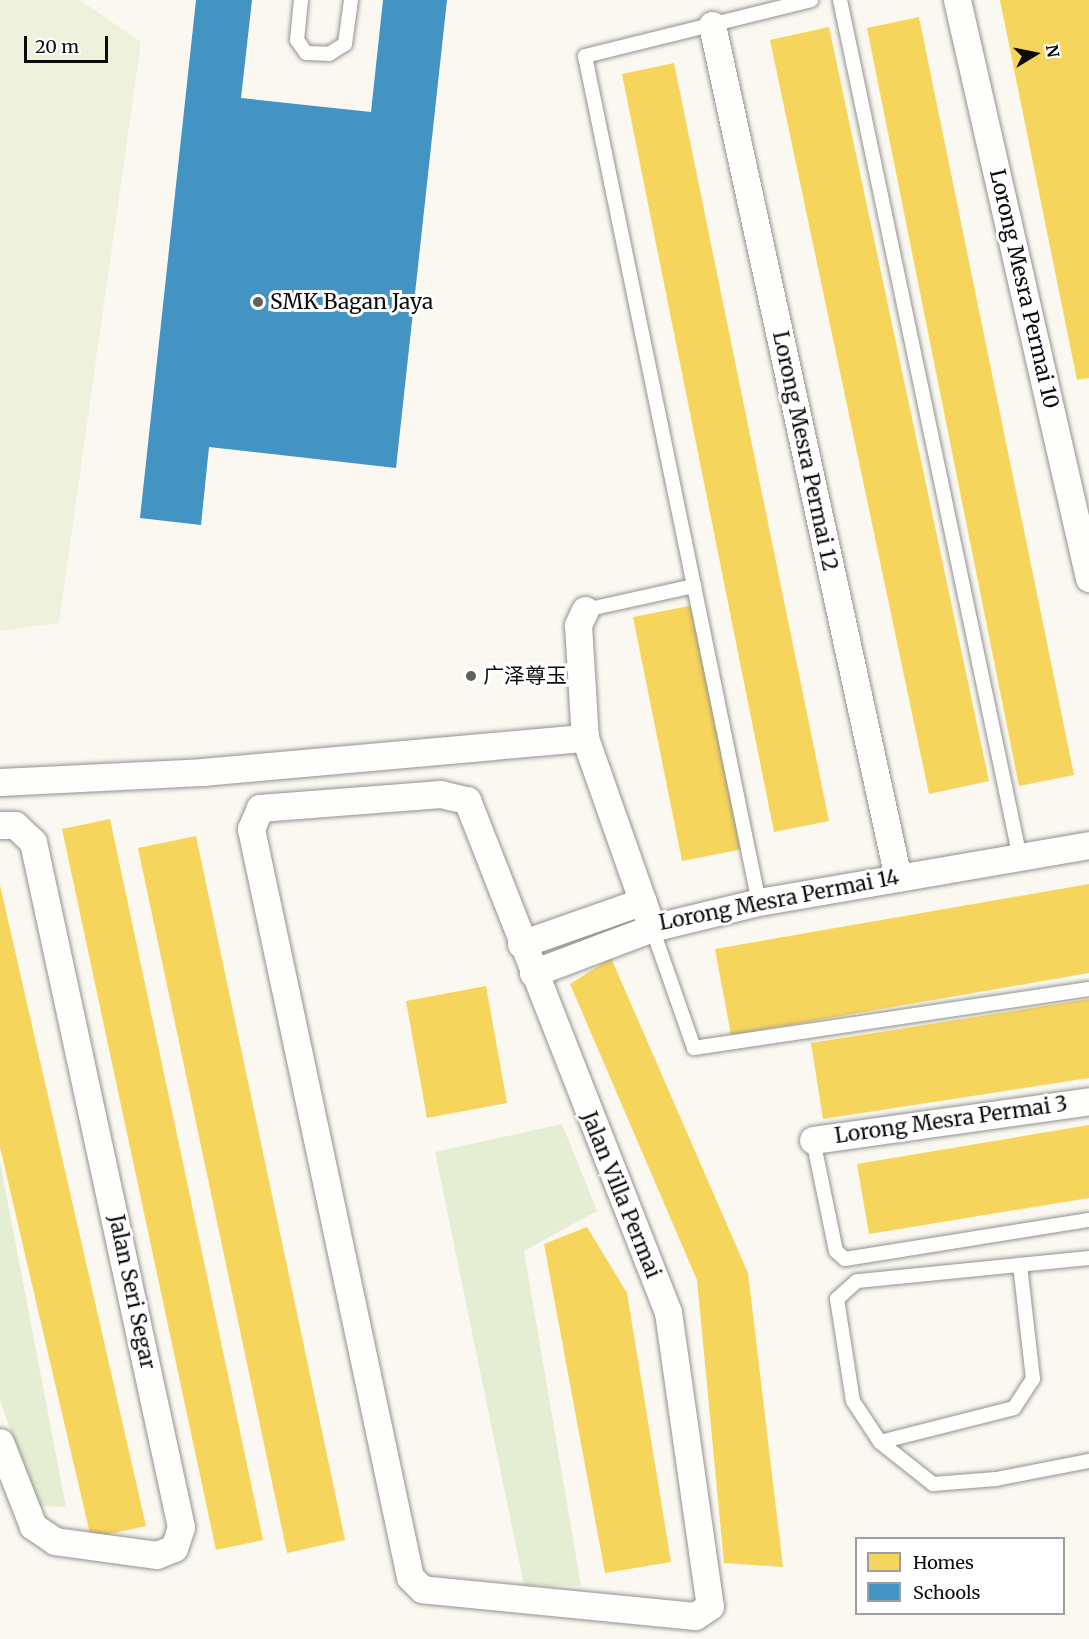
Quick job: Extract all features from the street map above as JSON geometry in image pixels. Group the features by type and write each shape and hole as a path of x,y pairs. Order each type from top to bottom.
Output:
{"street":[{"name":"Lorong Mesra Permai 10","path":"957,0 1079,483 1089,578"},
{"name":"Lorong Mesra Permai 12","path":"712,25 898,878"},
{"name":"Lorong Mesra Permai 14","path":"585,610 578,625 585,738 652,928 759,902 1089,845"},
{"path":"0,782 202,772 585,738"},
{"name":"Jalan Villa Permai","path":"440,794 467,800 521,944 668,1311 710,1606 695,1616 422,1589 410,1577 251,829 260,808 440,794"},
{"name":"Jalan Seri Segar","path":"0,825 15,825 33,842 181,1527 174,1548 157,1555 55,1541 33,1526 0,1442"},
{"path":"521,944 643,901"},
{"path":"533,973 652,928"},
{"name":"Lorong Mesra Permai 3","path":"813,1140 1089,1101"}],"lane":[{"path":"301,0 297,40 306,53 329,54 345,44 351,0"},
{"path":"759,902 584,70 585,56 595,50 712,25 812,0"},
{"path":"840,0 1020,858"},
{"path":"585,610 694,586"},
{"path":"652,928 694,1048 1089,989"},
{"path":"813,1140 836,1251 846,1259 1089,1220"},
{"path":"1089,1258 857,1281 837,1299 853,1401 880,1442 933,1484 996,1479 1089,1461"},
{"path":"880,1442 1014,1408 1033,1379 1020,1265"}],"green space":[{"path":"0,0 80,0 141,42 59,623 0,631"},
{"path":"562,1124 597,1211 524,1251 581,1586 524,1585 435,1152"},
{"path":"0,1162 66,1507 37,1506 0,1400"}],"building: Homes":[{"path":"1000,0 1089,0 1089,378 1077,380"},
{"path":"919,17 1074,775 1019,786 867,28"},
{"path":"829,27 989,781 929,794 770,40"},
{"path":"674,63 829,821 774,832 622,74"},
{"path":"694,605 743,849 682,861 633,617"},
{"path":"110,819 263,1540 216,1550 62,829"},
{"path":"196,836 345,1540 287,1553 138,848"},
{"path":"1089,884 1089,973 731,1035 715,949"},
{"path":"0,885 146,1526 91,1538 0,1147"},
{"path":"611,958 748,1273 783,1567 724,1563 697,1280 570,984"},
{"path":"486,986 507,1103 427,1118 406,1001"},
{"path":"1089,999 1089,1078 823,1119 811,1043"},
{"path":"1089,1125 1089,1198 869,1234 857,1164"},
{"path":"587,1227 627,1293 671,1562 605,1573 544,1244"}],"building: Schools":[{"path":"196,0 252,0 241,98 371,112 383,0 447,0 396,468 209,447 201,525 140,518"}],"place":[{"name":"SMK Bagan Jaya","path":"258,302"},
{"name":"广泽尊玉","path":"471,676"}]}
